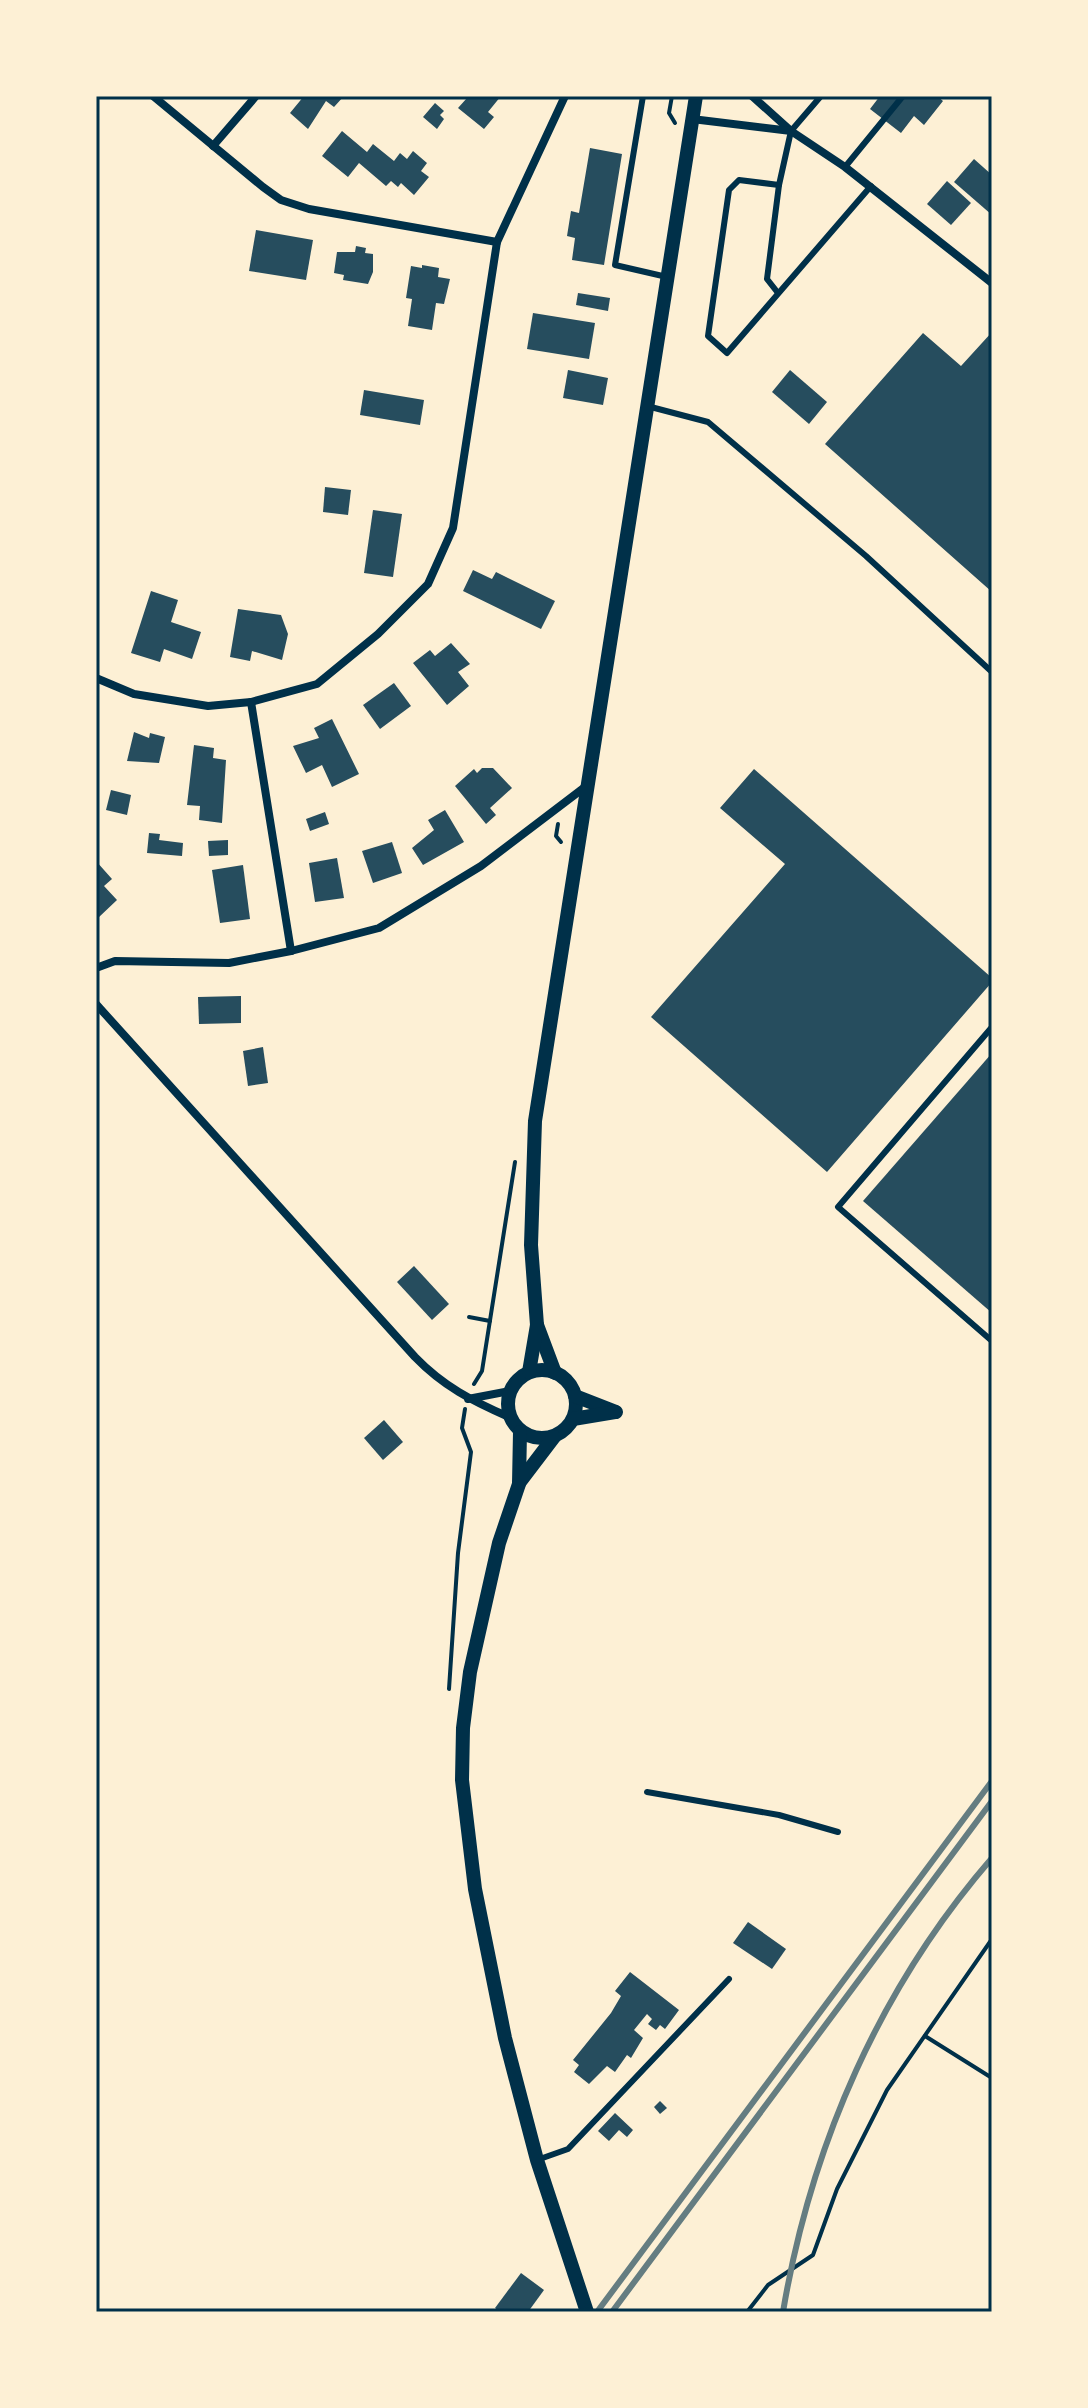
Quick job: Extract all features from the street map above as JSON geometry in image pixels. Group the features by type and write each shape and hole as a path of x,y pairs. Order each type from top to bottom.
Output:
{"street":[{"path":"153,96 281,200 309,209 497,242"},
{"path":"213,146 256,96"},
{"path":"96,678 134,694 208,706 251,702 317,684 378,634 428,584 453,528 497,242 565,96"},
{"path":"467,1399 510,1391 529,1372 537,1325 531,1245 535,1121 696,96"},
{"path":"752,96 791,131 871,186 992,283"},
{"path":"692,119 791,131"},
{"path":"251,702 291,951"},
{"path":"96,968 115,961 229,963 291,951 379,928 481,866 586,786"},
{"path":"96,1004 439,1381 467,1399 509,1417 520,1432 542,1439 554,1437"},
{"path":"537,1325 555,1373"},
{"path":"529,1372 555,1373 564,1378 575,1396 573,1419"},
{"path":"509,1417 510,1391"},
{"path":"519,1484 554,1437 573,1419 616,1412 575,1396"},
{"path":"520,1432 519,1484 499,1543 470,1672 462,1780 475,1889 489,1962 537,2160 587,2312"}],"lane":[{"path":"643,96 615,265 667,277"},
{"path":"778,293 767,279 779,185 791,131 821,96"},
{"path":"845,167 903,96"},
{"path":"779,185 739,180 729,190 708,336 727,353 871,186"},
{"path":"647,406 708,422 866,556 992,672"},
{"path":"992,1027 838,1207 992,1341"},
{"path":"647,1792 779,1815 838,1832"},
{"path":"537,2160 568,2149 729,1979"}],"path":[{"path":"469,1317 490,1321"},
{"path":"747,2312 768,2285 813,2255 837,2189 887,2090 992,1939"},
{"path":"925,2036 992,2078"}],"building":[{"path":"304,96 344,96 334,107 326,101 308,129 290,113"},
{"path":"464,96 501,96 488,112 494,117 484,129 458,108 467,98"},
{"path":"880,96 937,96 943,101 924,125 914,116 901,133 870,109"},
{"path":"435,103 444,111 440,115 444,119 437,129 423,117"},
{"path":"342,131 367,152 373,144 394,161 400,153 407,159 413,151 427,163 421,171 429,177 414,195 401,183 398,187 391,181 386,186 359,163 348,177 322,156"},
{"path":"590,148 622,154 604,265 572,260 575,238 567,236 571,211 579,213"},
{"path":"974,159 992,175 992,215 954,182"},
{"path":"947,181 971,203 951,225 927,204"},
{"path":"256,230 313,240 306,280 249,271"},
{"path":"356,246 366,248 365,253 373,254 373,272 368,284 343,280 344,275 334,273 337,252 355,252"},
{"path":"422,265 439,268 438,277 450,279 444,304 436,303 432,330 408,326 412,299 406,298 411,266 422,268"},
{"path":"578,293 610,298 608,311 576,305"},
{"path":"533,313 595,323 589,359 527,349"},
{"path":"992,332 992,592 825,444 923,333 961,366"},
{"path":"568,370 608,378 603,405 563,398"},
{"path":"790,370 827,402 809,424 772,392"},
{"path":"364,390 424,400 420,425 360,415"},
{"path":"325,487 351,490 348,515 323,512"},
{"path":"373,510 402,514 393,577 364,573"},
{"path":"473,570 492,579 496,572 555,601 541,629 463,591"},
{"path":"151,591 178,600 171,622 201,632 192,659 164,649 160,662 131,653"},
{"path":"238,609 281,615 288,634 282,660 252,651 250,661 230,657"},
{"path":"451,643 470,664 458,672 469,686 447,705 413,663 430,650 435,656"},
{"path":"394,683 411,706 380,729 363,705"},
{"path":"332,719 359,774 332,787 322,765 306,773 293,746 319,738 314,728"},
{"path":"134,732 149,738 150,733 165,737 159,763 127,761"},
{"path":"194,745 214,748 213,758 226,760 222,823 199,820 200,806 187,805"},
{"path":"482,768 493,768 512,788 490,808 496,815 486,824 455,786 474,769 477,773"},
{"path":"754,769 992,978 992,982 827,1172 651,1017 785,864 720,808"},
{"path":"111,790 131,795 127,815 106,810"},
{"path":"445,810 464,842 423,865 412,848 434,830 428,820"},
{"path":"325,812 329,824 310,831 306,819"},
{"path":"149,833 160,834 159,840 183,843 182,856 147,853"},
{"path":"228,840 228,855 209,856 208,841"},
{"path":"392,842 402,873 373,883 362,851"},
{"path":"337,858 344,898 315,902 309,863"},
{"path":"96,861 112,879 104,886 117,900 98,918"},
{"path":"243,865 250,919 220,923 212,870"},
{"path":"241,996 241,1023 199,1024 198,997"},
{"path":"263,1047 268,1083 248,1086 243,1051"},
{"path":"992,1053 992,1313 863,1201"},
{"path":"414,1266 449,1304 432,1320 397,1282"},
{"path":"384,1420 403,1442 383,1460 364,1438"},
{"path":"748,1922 786,1949 772,1969 733,1943"},
{"path":"630,1972 679,2010 665,2029 660,2025 656,2030 648,2024 652,2019 647,2014 634,2030 643,2038 631,2058 627,2055 615,2072 607,2066 589,2084 574,2072 579,2065 573,2060 611,2013 621,1996 615,1991"},
{"path":"660,2101 667,2108 660,2114 654,2107"},
{"path":"615,2113 633,2130 627,2137 619,2130 609,2141 598,2131"},
{"path":"521,2273 544,2290 528,2312 500,2312 495,2308"}],"railway":[{"path":"597,2312 992,1781"},
{"path":"612,2312 992,1801"},
{"path":"783,2312 795,2250 812,2189 856,2071 884,2014 916,1960 992,1858"}]}
